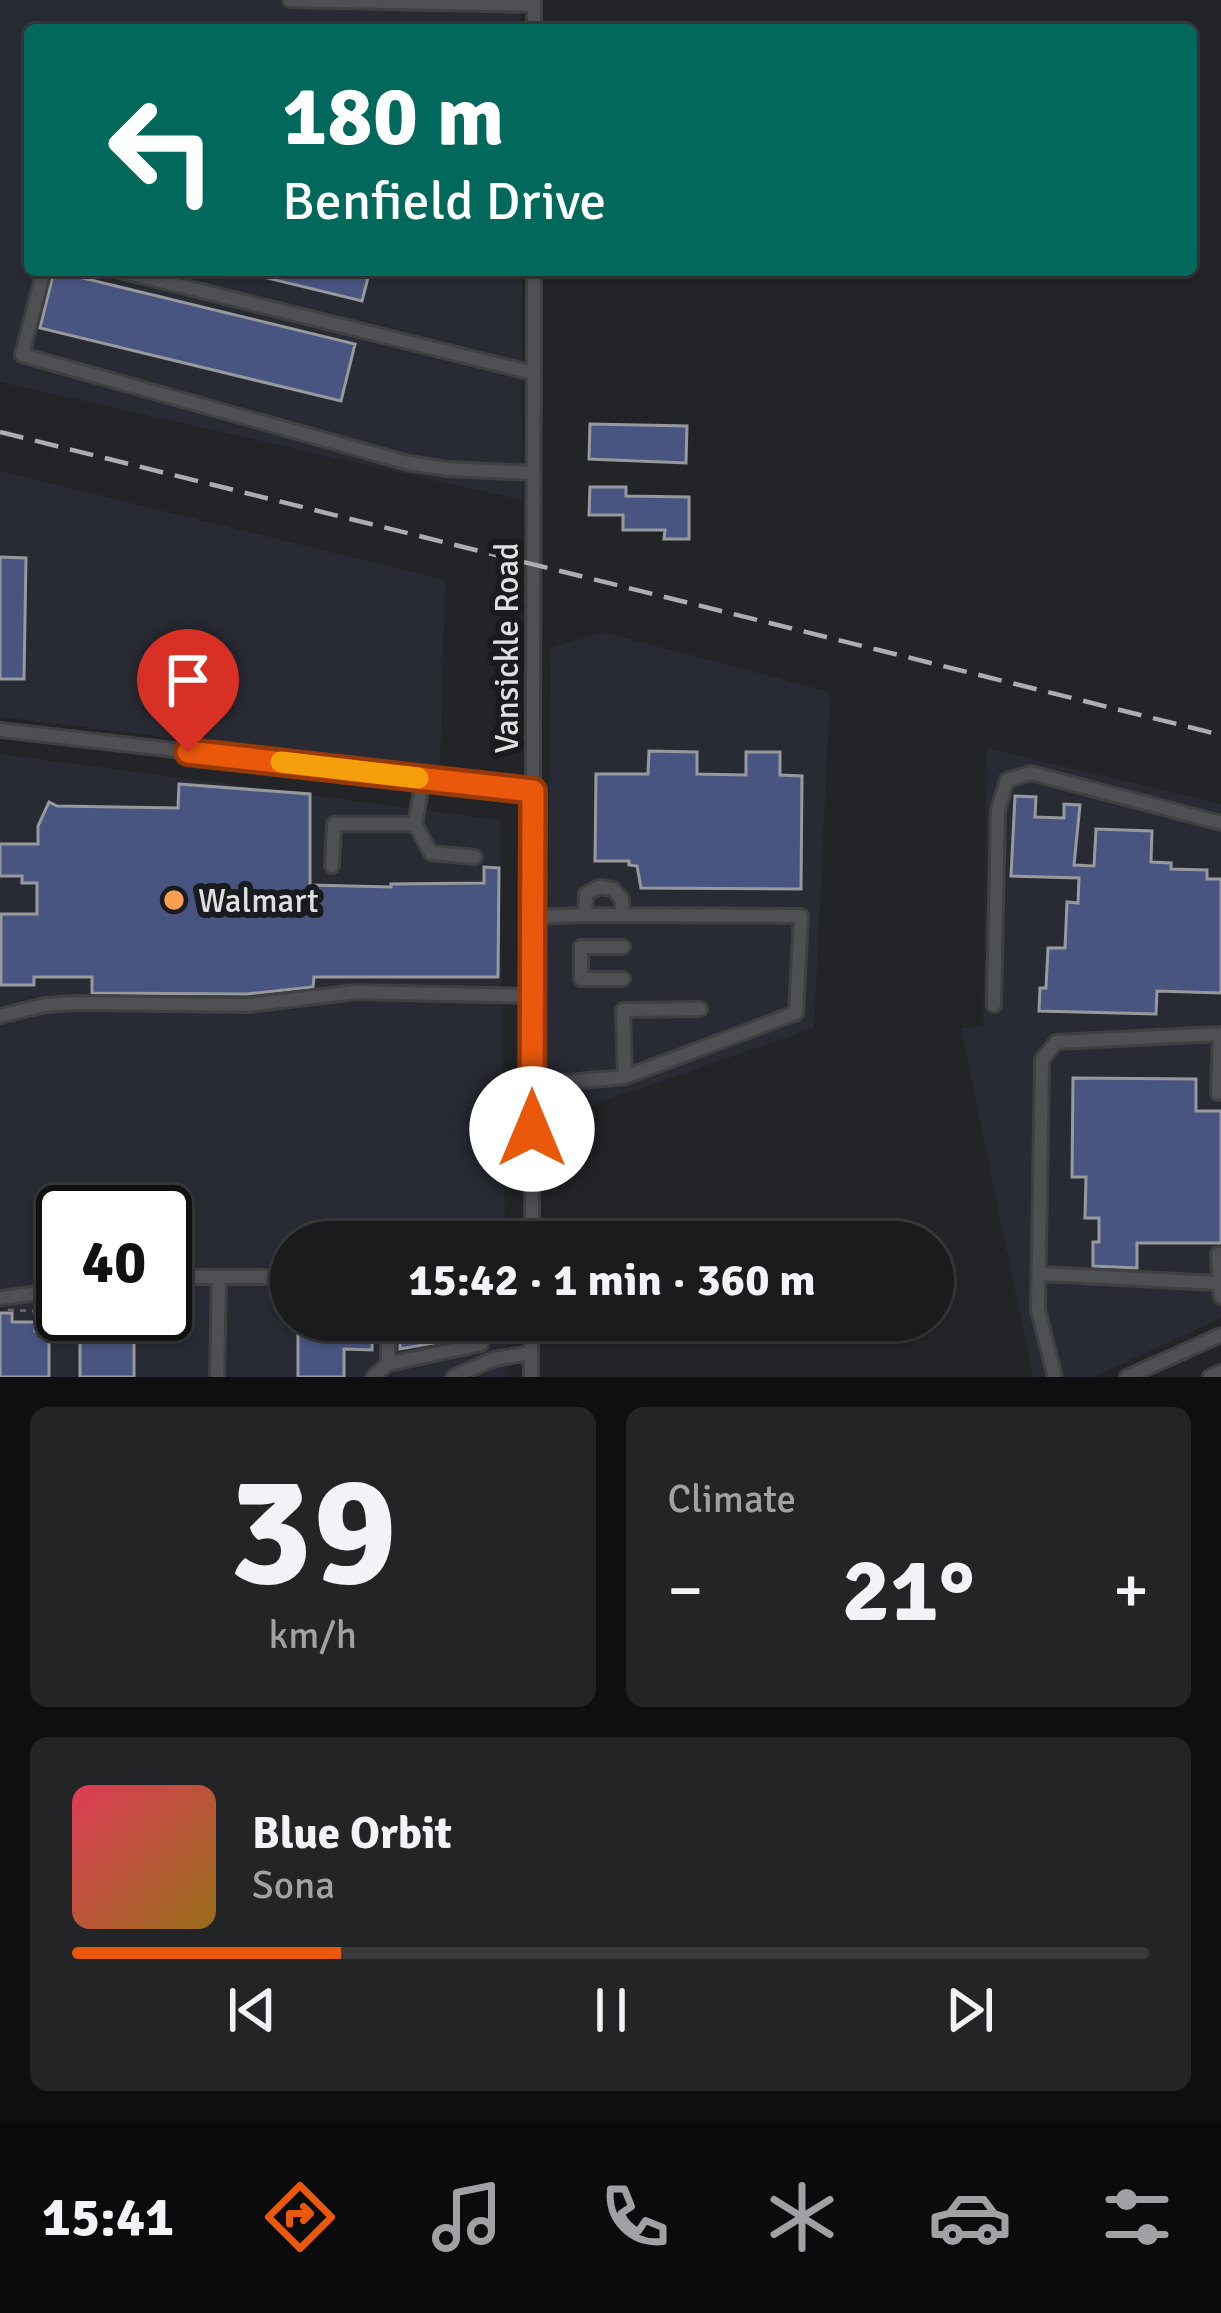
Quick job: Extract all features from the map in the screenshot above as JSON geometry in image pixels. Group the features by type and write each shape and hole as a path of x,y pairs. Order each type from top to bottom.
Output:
{"street":[{"path":"290,0 534,3"},
{"path":"42,276 22,355 408,463 448,470 533,473"},
{"path":"140,276 533,373"},
{"name":"Vansickle Road","path":"532,1221 533,276"},
{"path":"0,730 533,791"},
{"path":"994,1005 998,810 1007,780 1031,773 1221,824"},
{"path":"423,778 415,824 431,853 475,857"},
{"path":"332,866 334,824 415,824"},
{"path":"585,915 586,894 599,887 613,889 622,900 622,915"},
{"path":"533,1085 625,1077 796,1013 801,916 534,917"},
{"path":"623,947 581,947 581,980 623,979"},
{"path":"0,1016 45,1005 248,1005 356,992 534,996"},
{"path":"625,1077 623,1010 700,1009"},
{"path":"1055,1377 1038,1310 1042,1060 1056,1042 1220,1034 1218,1093"},
{"path":"1042,1274 1219,1290 1218,1254"},
{"path":"192,1277 270,1277"},
{"path":"217,1377 219,1277"},
{"path":"0,1298 36,1293"},
{"path":"1127,1377 1221,1335"},
{"path":"388,1341 388,1364"},
{"path":"530,1341 531,1377"},
{"path":"373,1377 388,1364 481,1344"},
{"path":"453,1377 494,1359 530,1354"},
{"path":"1210,1377 1221,1372"}],"path":[{"path":"0,1310 36,1311"}],"shaded area":[{"path":"0,0 521,0 521,24 24,24 24,276 522,276 522,500 0,382"},
{"path":"0,471 445,580 440,770 0,717"},
{"path":"603,632 830,692 814,1028 546,1121 551,648"},
{"path":"987,748 1221,804 1221,1318 1094,1377 1033,1377 961,1028 983,1026"},
{"path":"0,754 500,820 505,1221 270,1221 270,1341 506,1341 507,1377 0,1377"}],"building":[{"path":"53,276 75,276 355,344 341,401 40,328"},
{"path":"259,276 368,276 362,301"},
{"path":"590,424 687,426 686,463 589,459"},
{"path":"590,487 626,487 626,496 689,497 689,539 664,539 665,530 623,530 623,515 589,515"},
{"path":"0,557 26,558 24,679 0,679"},
{"path":"649,751 697,752 697,774 746,775 746,752 780,752 780,775 802,776 801,889 641,888 637,866 629,861 595,861 596,774 648,774"},
{"name":"Walmart","path":"179,784 310,794 310,885 484,883 484,867 499,868 498,977 314,977 313,987 247,994 92,993 92,977 34,977 34,985 1,985 1,914 37,914 37,883 22,883 22,876 0,876 0,844 38,844 38,826 49,802 57,806 178,808"},
{"path":"1015,796 1036,797 1035,817 1064,818 1064,804 1080,805 1074,865 1094,866 1096,829 1152,831 1151,862 1171,863 1171,869 1207,870 1207,879 1221,879 1221,993 1157,991 1156,1014 1039,1011 1040,988 1046,988 1048,948 1065,948 1067,902 1078,903 1079,878 1011,876"},
{"path":"1073,1078 1196,1079 1196,1111 1221,1111 1221,1243 1137,1243 1137,1268 1093,1266 1099,1218 1085,1218 1086,1177 1072,1177"},
{"path":"0,1313 12,1313 12,1322 35,1322 36,1341 49,1341 49,1377 0,1377"},
{"path":"80,1341 134,1341 134,1377 80,1377"},
{"path":"298,1341 372,1341 372,1350 344,1349 344,1377 298,1377"},
{"path":"400,1341 434,1341 434,1343 400,1349"}],"railway":[{"path":"0,432 1221,735"}],"slow traffic":[{"path":"281,762 418,778"}],"place":[{"name":"Walmart","path":"174,900"}],"route":[{"path":"188,752 533,791 532,1129"}]}
